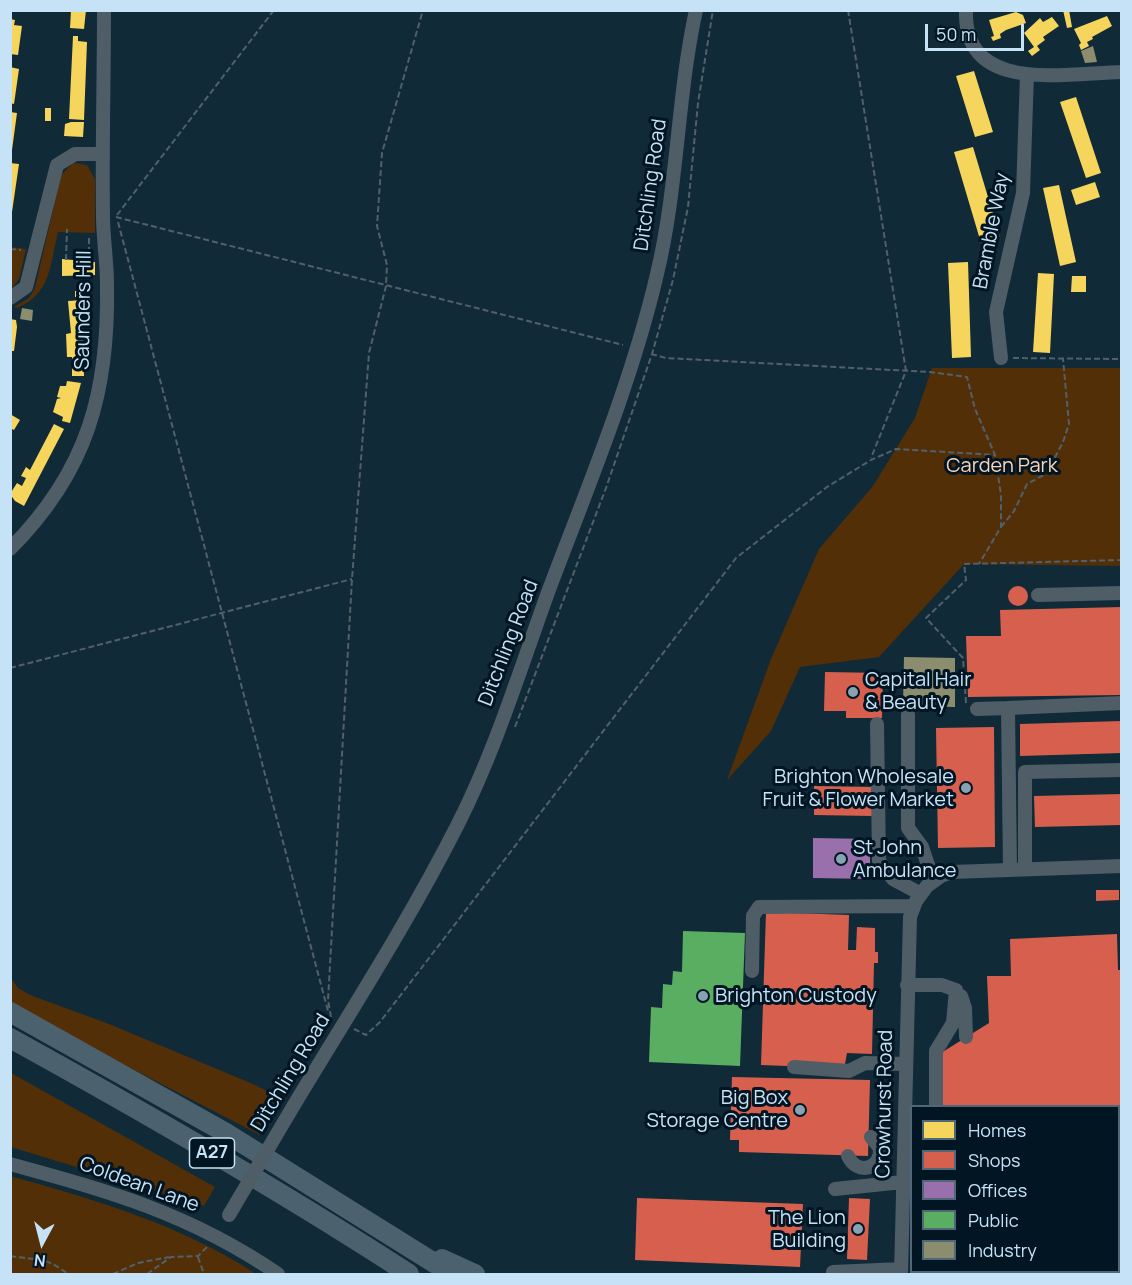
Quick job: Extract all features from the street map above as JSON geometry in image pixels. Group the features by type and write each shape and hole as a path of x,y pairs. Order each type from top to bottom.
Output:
{"highway":[{"name":"A27","path":"10,1012 226,1132 402,1241 452,1275"},
{"name":"A27","path":"10,1038 177,1132 338,1228 409,1275"},
{"path":"402,1241 475,1275"}],"street":[{"name":"Saunders Hill","path":"10,549 31,529 56,495 81,449 95,407 105,365 110,218 103,154 104,10"},
{"name":"Ditchling Road","path":"218,1237 294,1105 349,1027 432,873 476,784 638,349 658,272 669,214 696,10"},
{"path":"966,10 968,34 977,54 993,67 1027,74 1122,72"},
{"name":"Bramble Way","path":"1001,358 996,312 1023,193 1027,74"},
{"path":"10,298 26,287 57,165 75,153 103,154"},
{"path":"1038,595 1122,593"},
{"path":"971,710 1122,703"},
{"path":"1008,708 1010,869"},
{"path":"908,714 908,828 922,847 933,880 952,872 1122,866"},
{"path":"877,724 879,861 888,875 921,894"},
{"path":"1025,869 1025,772 1122,770"},
{"name":"Crowhurst Road","path":"901,1272 907,985 913,906 933,880"},
{"path":"752,971 753,916 759,908 913,906"},
{"path":"907,985 942,985 956,990 965,1008 966,1037"},
{"path":"936,1105 936,1051 953,1023 956,990"},
{"path":"794,1067 849,1071 865,1063 905,1064"},
{"path":"848,1156 852,1164 860,1168 874,1165 879,1159 880,1148 871,1137"},
{"name":"Coldean Lane","path":"10,1164 152,1206 218,1237 278,1275"},
{"path":"835,1189 903,1182"},
{"path":"833,1272 901,1272"}],"path":[{"path":"110,218 274,10"},
{"path":"329,1016 352,579 369,353 386,286 387,265 377,226 382,153 423,10"},
{"path":"848,10 906,371 871,460"},
{"path":"110,218 615,343"},
{"path":"110,218 221,614 329,1016 366,1035 380,1022 736,558 827,487 871,460 896,449 995,455"},
{"path":"66,260 67,229"},
{"path":"88,262 89,230"},
{"path":"10,249 27,251"},
{"path":"666,358 966,376 975,409 995,455 1001,495 1001,527"},
{"path":"1001,358 1122,359"},
{"path":"979,564 1001,527 1014,511 1027,484 1042,476 1050,467 1063,442 1069,424 1063,359"},
{"path":"971,710 963,658 926,618 966,580 964,564 1122,560"},
{"path":"10,668 352,579"},
{"path":"113,1275 138,1263 171,1257 198,1256 218,1237"},
{"path":"10,1256 37,1257 48,1261 68,1275"},
{"path":"198,1256 204,1275"},
{"path":"147,1275 171,1257"}],"green space":[{"path":"73,163 87,165 95,179 95,233 58,232 43,287 28,302 17,308 14,307 29,298 35,288 61,175"},
{"path":"11,247 26,249 19,279 11,289"},
{"name":"Carden Park","path":"932,368 1121,368 1121,566 964,564 879,657 800,667 771,731 727,780 771,659 819,549 873,486 915,418"},
{"path":"10,977 18,988 30,995 109,1024 253,1084 275,1095 278,1107 260,1135 11,1006"},
{"path":"11,1073 215,1187 204,1206 11,1147"},
{"path":"10,1176 138,1216 198,1241 256,1274 11,1274"},
{"path":"1120,1222 1121,1274 1035,1274 1120,1273"}],"building: Homes":[{"path":"71,10 86,10 84,29 70,28"},
{"path":"1063,10 1069,10 1072,27 1067,28"},
{"path":"1016,12 1023,15 1026,23 1006,30 1000,34 1001,38 993,41 991,37 994,36 989,20"},
{"path":"1107,16 1112,26 1092,37 1093,39 1087,42 1089,46 1081,50 1079,45 1081,43 1074,29"},
{"path":"1052,17 1059,26 1043,37 1045,40 1037,46 1040,50 1032,56 1028,51 1034,47 1024,33 1040,18 1043,22"},
{"path":"10,19 15,20 14,25 22,26 18,55 10,54"},
{"path":"73,36 78,36 78,41 87,42 84,120 69,119"},
{"path":"10,67 19,69 14,104 10,103"},
{"path":"974,71 993,132 975,137 956,76"},
{"path":"1076,97 1101,173 1086,178 1060,102"},
{"path":"45,108 51,108 51,121 45,121"},
{"path":"10,112 17,113 12,150 10,150"},
{"path":"84,122 83,137 64,136 65,124"},
{"path":"973,147 1000,237 981,243 954,152"},
{"path":"10,163 19,164 12,212 10,212"},
{"path":"1095,182 1100,197 1076,205 1071,190"},
{"path":"1059,185 1076,262 1060,266 1043,188"},
{"path":"62,259 95,262 95,275 62,276"},
{"path":"968,262 971,357 952,358 948,263"},
{"path":"1038,273 1054,274 1050,353 1033,352"},
{"path":"1072,276 1086,276 1086,292 1071,292"},
{"path":"75,291 87,291 86,297 75,297"},
{"path":"84,300 81,312 83,312 84,376 72,376 72,357 67,357 66,334 71,333 68,301"},
{"path":"10,319 16,320 17,327 14,351 10,351"},
{"path":"67,381 81,383 70,423 62,421 63,417 53,412 57,399 61,398 57,397 60,386 66,386"},
{"path":"10,414 20,420 14,430 10,428"},
{"path":"54,424 64,429 24,506 15,501 10,494 17,483 22,486 26,478 21,476 26,467 30,470"}],"building: Shops":[{"path":"1018,586 1025,589 1028,596 1025,603 1018,606 1011,603 1008,596 1011,589"},
{"path":"1122,607 1122,695 968,697 966,636 1001,636 1000,610"},
{"name":"Capital Hair & Beauty","path":"825,672 883,673 882,718 846,718 846,711 824,711"},
{"path":"1122,721 1122,753 1020,756 1020,724"},
{"name":"Brighton Wholesale Fruit & Flower Market","path":"994,727 995,847 938,848 936,728"},
{"path":"814,786 872,787 872,816 814,815"},
{"path":"1122,794 1122,825 1035,827 1034,796"},
{"path":"1096,890 1119,890 1119,900 1096,901"},
{"path":"766,912 849,915 848,950 856,950 857,927 875,928 875,952 878,952 878,963 874,963 872,1054 847,1053 845,1064 838,1068 761,1065"},
{"path":"1117,934 1118,970 1122,970 1121,1182 1120,1105 943,1105 941,1053 989,1023 987,976 1011,976 1010,939"},
{"name":"Big Box Storage Centre","path":"732,1077 870,1080 868,1156 739,1152 739,1140 730,1140"},
{"path":"637,1198 803,1204 800,1267 635,1260"},
{"name":"The Lion Building","path":"849,1198 870,1199 867,1260 847,1259"}],"building: Offices":[{"name":"St John Ambulance","path":"813,838 870,839 870,879 813,878"}],"building: Public":[{"name":"Brighton Custody","path":"683,931 745,933 740,1066 649,1062 651,1007 662,1008 663,984 672,985 673,971 682,972"}],"building: Industry":[{"path":"1093,46 1097,62 1085,63 1081,51"},
{"path":"22,308 33,310 32,321 20,319"},
{"path":"904,657 955,658 955,707 903,706"}],"place":[{"name":"Capital Hair & Beauty","path":"853,692"},
{"name":"Brighton Wholesale Fruit & Flower Market","path":"966,788"},
{"name":"St John Ambulance","path":"841,859"},
{"name":"Brighton Custody","path":"703,996"},
{"name":"Big Box Storage Centre","path":"800,1110"},
{"name":"The Lion Building","path":"858,1229"}]}
